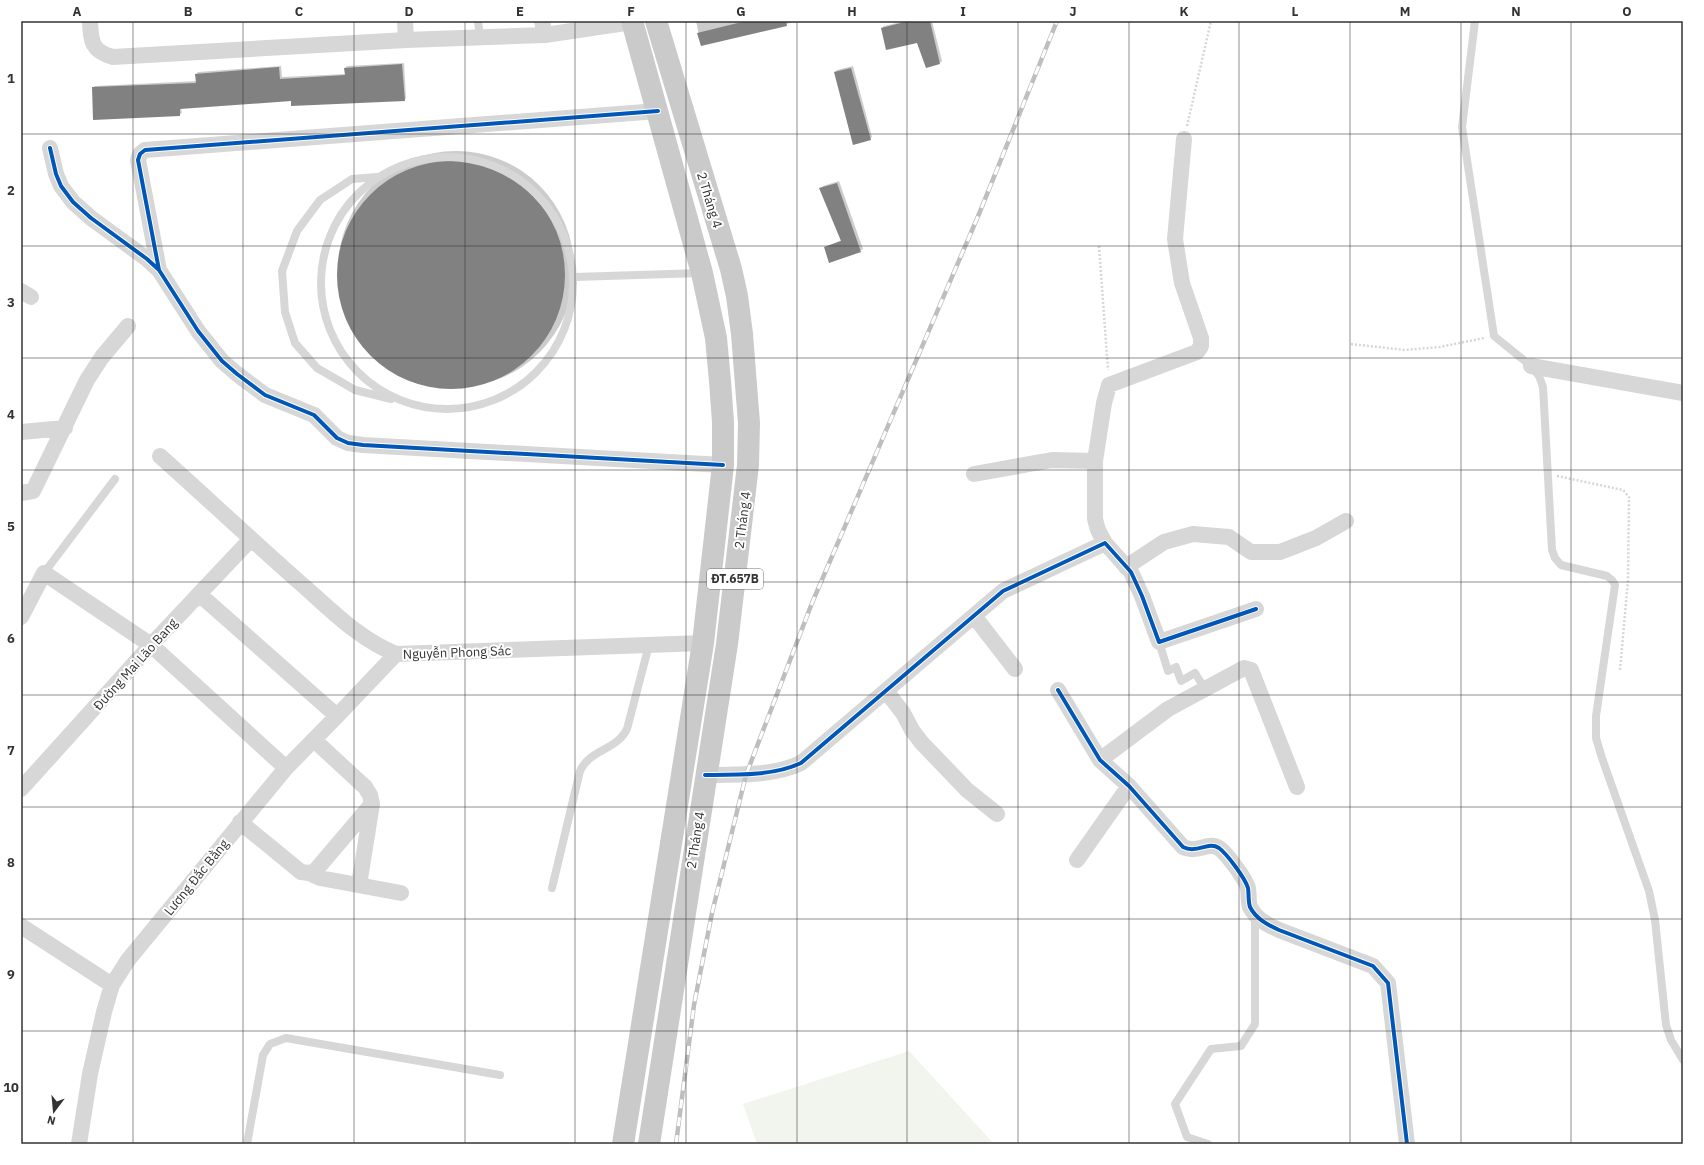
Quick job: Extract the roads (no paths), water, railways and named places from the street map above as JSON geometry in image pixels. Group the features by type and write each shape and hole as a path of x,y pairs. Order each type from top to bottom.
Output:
{"main road":[{"name":"2 Tháng 4","path":"649,1144 705,775 727,644 748,465 749,422 743,341 737,296 731,269 656,21"},
{"name":"2 Tháng 4","path":"623,1144 703,644 723,465 723,422 716,338 702,273 632,22"},
{"path":"702,273 731,269"},
{"path":"723,465 748,465"},
{"path":"703,644 727,644"},
{"path":"640,1038 664,1043"}],"street":[{"path":"90,21 91,40 95,48 104,54 113,57 480,37 543,28 632,22"},
{"path":"405,21 406,40"},
{"path":"159,270 138,160 140,154 145,150 658,111"},
{"path":"1184,139 1175,239 1182,283 1201,338 1201,346 1197,352 1109,385 1104,403 1095,461 1095,519 1098,530 1105,543 1126,567 1137,583 1160,642 1256,609"},
{"path":"50,148 56,174 61,186 73,202 91,218 159,270 198,331 222,361 265,395 314,415 337,438 348,443 363,445 723,465"},
{"path":"21,494 32,491 36,485 87,380 102,357 128,326"},
{"path":"1531,366 1683,393"},
{"path":"21,432 64,428"},
{"name":"Nguyễn Phong Sác","path":"160,456 250,540 355,631 377,646 396,654 703,644"},
{"path":"974,474 1052,460 1095,461"},
{"path":"1126,567 1164,542 1193,534 1229,537 1250,552 1280,552 1316,538 1346,521"},
{"name":"Đường Mai Lão Bang","path":"21,789 151,645 250,540"},
{"path":"705,775 746,775 794,767 809,758 1003,591 1105,543"},
{"path":"21,617 44,573 151,645 286,768"},
{"path":"199,594 337,716"},
{"path":"974,616 1015,669"},
{"name":"Lương Đắc Bằng","path":"79,1144 90,1074 104,1012 112,985 128,960 240,822 286,768 396,654"},
{"path":"1100,760 1168,709 1244,668 1251,670 1298,787"},
{"path":"1058,690 1100,760 1129,786 1183,847 1191,850 1210,846 1219,848 1244,879 1248,888 1250,906 1254,913 1265,923 1279,930 1373,966 1388,982 1407,1144"},
{"path":"886,692 903,713 912,730 921,742 967,790 997,814"},
{"path":"314,740 365,787 370,795 372,804 359,885"},
{"path":"1077,860 1129,786"},
{"path":"309,874 315,870 372,804"},
{"path":"240,822 301,872 320,878 401,893"},
{"path":"21,926 112,985"}],"lane":[{"path":"478,21 480,37"},
{"path":"1476,21 1462,127 1494,336 1531,366 1539,376 1543,387 1552,550 1555,558 1561,565 1607,576 1615,585 1596,716 1596,738 1649,891 1655,920 1666,1025 1671,1040 1683,1060"},
{"path":"450,156 493,165 531,188 558,222 575,277 566,327 544,365 510,393 468,408 420,407 355,390 317,368 296,343 285,312 282,271 297,231 320,200 352,179 377,177 417,160 450,156"},
{"path":"377,177 344,207 325,246 319,278 326,322 346,361 379,390 420,407"},
{"path":"575,277 702,273"},
{"path":"44,573 115,479"},
{"path":"1160,642 1168,671 1176,667 1181,681 1195,673 1205,689"},
{"path":"552,888 583,763 590,757 618,742 627,730 649,645"},
{"path":"1208,1144 1187,1137 1175,1104 1211,1049 1241,1046 1255,1024 1254,913"},
{"path":"247,1144 263,1055 270,1044 286,1038 500,1074"}],"railway":[{"path":"676,1144 694,1005 712,913 746,775 812,603 979,214 1057,21"}]}
